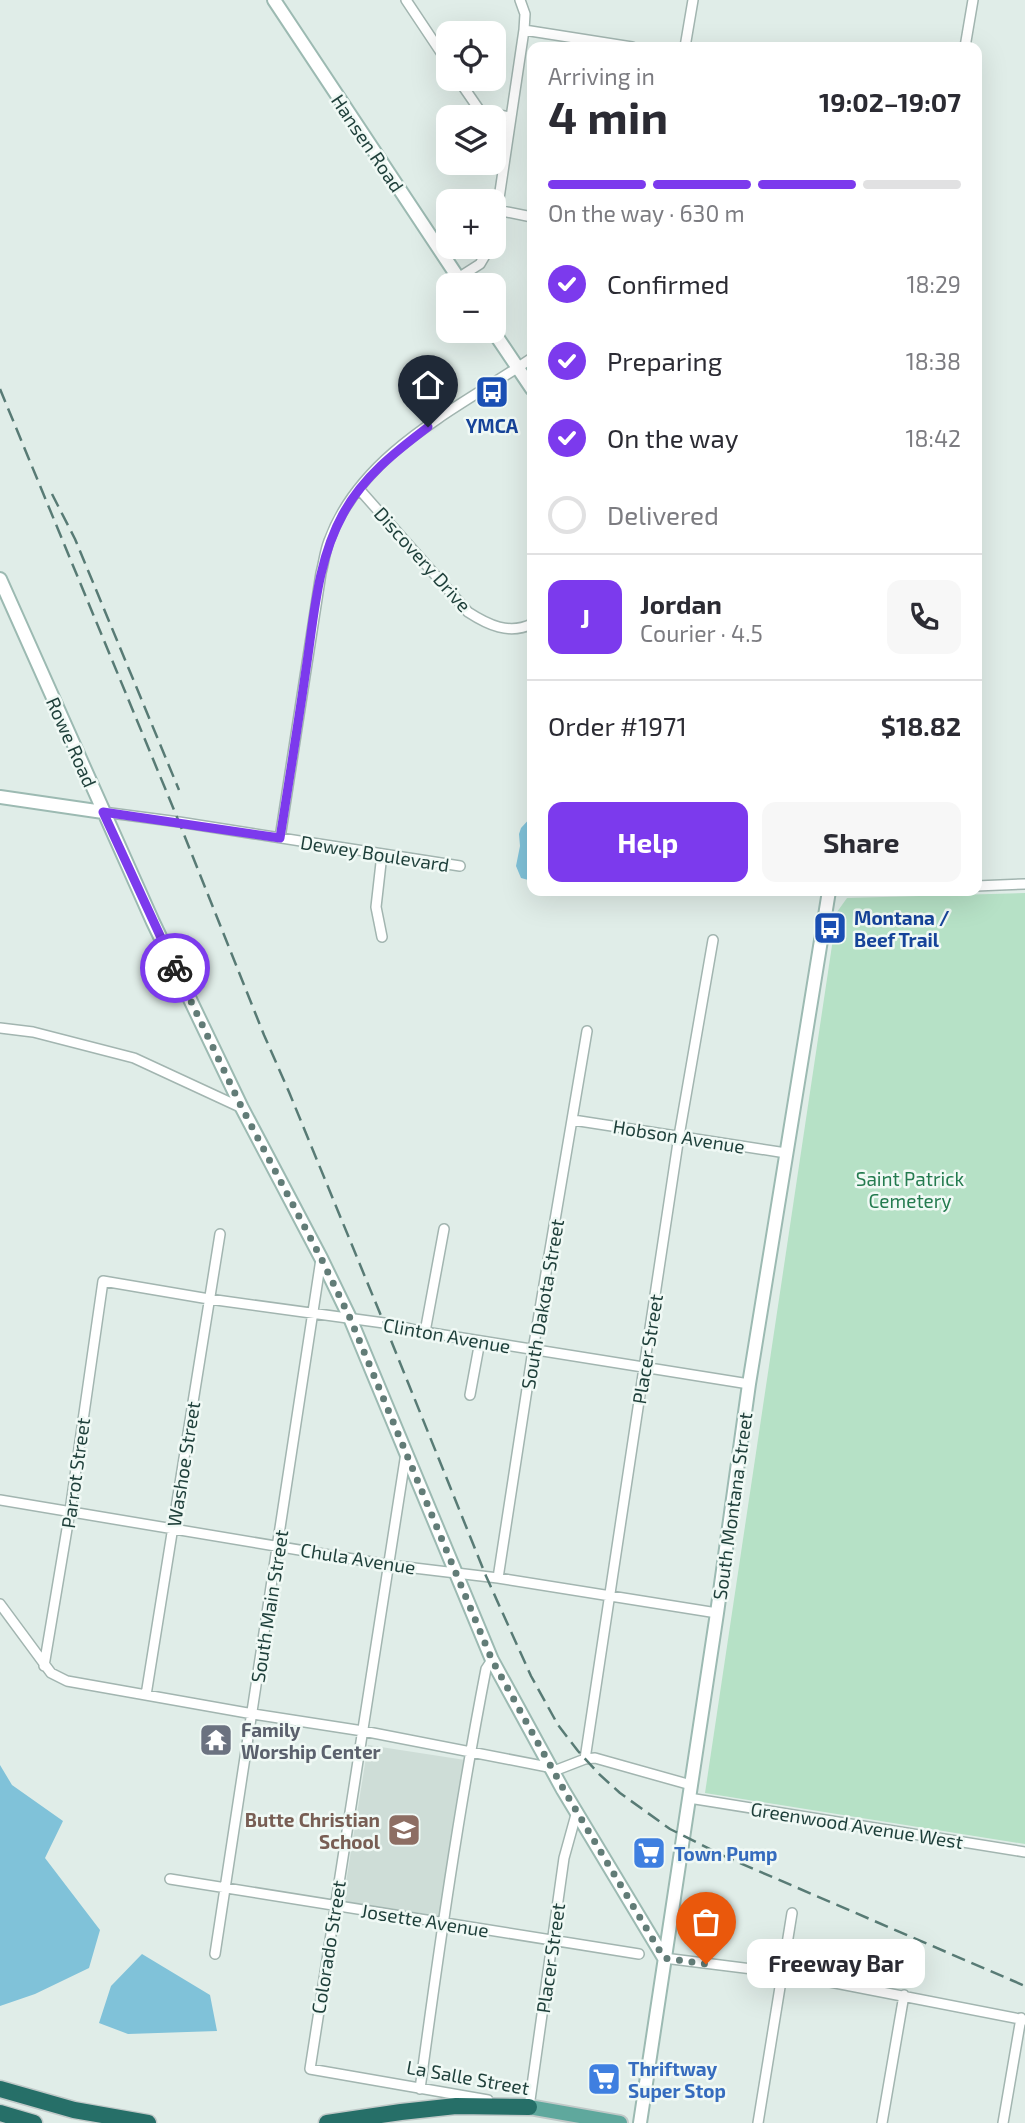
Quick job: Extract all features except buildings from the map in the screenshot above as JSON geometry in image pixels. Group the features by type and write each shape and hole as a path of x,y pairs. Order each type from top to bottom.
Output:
{"highway":[{"path":"0,2089 74,2110 148,2123"},
{"path":"327,2123 456,2106 529,2107"},
{"path":"0,2113 34,2123"}],"main road":[{"name":"Hansen Road","path":"274,0 454,273"},
{"path":"502,343 527,381"},
{"name":"Rowe Road","path":"0,579 103,812 242,1108 350,1318 492,1660 664,1958"},
{"name":"Dewey Boulevard","path":"0,797 103,812"},
{"name":"South Montana Street","path":"640,2123 749,1384 828,896"},
{"name":"La Salle Street","path":"529,2107 620,2123"}],"street":[{"path":"406,0 436,45"},
{"path":"500,189 524,30 525,14 520,0"},
{"path":"686,42 693,0"},
{"path":"966,42 973,0"},
{"path":"524,30 600,42"},
{"path":"466,91 480,111 510,117"},
{"path":"506,212 527,216"},
{"path":"470,273 483,259"},
{"path":"280,838 321,573 329,541 344,512 359,488 388,457 527,362"},
{"name":"Discovery Drive","path":"359,488 468,612 483,622 503,629 527,626"},
{"name":"Dewey Boulevard","path":"103,812 460,866"},
{"path":"382,854 376,907 382,937"},
{"path":"982,886 1025,884"},
{"name":"Placer Street","path":"585,1759 679,1136 713,940"},
{"path":"0,1028 33,1032 134,1058 242,1108"},
{"name":"South Dakota Street","path":"498,1578 587,1031"},
{"name":"Hobson Avenue","path":"573,1120 786,1153"},
{"path":"425,1332 444,1229"},
{"name":"Washoe Street","path":"146,1695 220,1234"},
{"name":"South Main Street","path":"215,1954 321,1258"},
{"name":"Clinton Avenue","path":"103,1281 350,1318 749,1384"},
{"name":"Parrot Street","path":"44,1665 70,1511 103,1281"},
{"path":"470,1395 480,1341"},
{"name":"Colorado Street","path":"310,2069 406,1451"},
{"name":"Chula Avenue","path":"0,1500 389,1564 498,1578 717,1613"},
{"path":"0,1604 44,1665 51,1673 67,1681 363,1731 553,1769 585,1759"},
{"path":"420,2089 442,1923 470,1751 486,1669 492,1660"},
{"name":"Greenwood Avenue West","path":"585,1759 595,1758 609,1762 690,1791 1025,1852"},
{"name":"Placer Street","path":"529,2107 564,1858 577,1811"},
{"name":"Josette Avenue","path":"170,1879 639,1954"},
{"path":"758,2123 792,1913"},
{"path":"664,1958 783,1973 1023,2019 1003,2123"},
{"path":"882,2123 904,1995"},
{"name":"La Salle Street","path":"310,2069 529,2107"}],"shaded area":[{"name":"Butte Christian School","path":"368,1745 465,1760 440,1916 343,1901"}],"green space":[{"name":"Saint Patrick Cemetery","path":"1025,893 1025,1844 705,1793 837,912 847,898"}],"water":[{"path":"527,821 527,880 521,878 516,866 521,828"},
{"path":"0,1765 12,1785 63,1821 45,1858 100,1930 89,1968 35,1994 0,2006"},
{"path":"142,1954 210,1995 217,2031 128,2034 99,2023 111,1986"}],"railway":[{"path":"0,389 486,1576 531,1676 558,1725 599,1774 620,1793 670,1829 726,1857 1025,1986"},
{"path":"52,494 75,539 179,790"}],"way so far":[{"path":"175,968 242,1108 350,1318 492,1660 564,1790 664,1958 706,1964"}],"place":[{"name":"YMCA","path":"492,392"},
{"name":"Montana / Beef Trail","path":"830,928"},
{"name":"Family Worship Center","path":"216,1740"},
{"name":"Butte Christian School","path":"404,1830"},
{"name":"Town Pump","path":"649,1853"},
{"name":"Freeway Bar","path":"706,1964"},
{"name":"Thriftway Super Stop","path":"604,2079"}],"route":[{"path":"175,968 103,812 280,838 321,573 329,541 359,488 388,457 428,427"}]}
